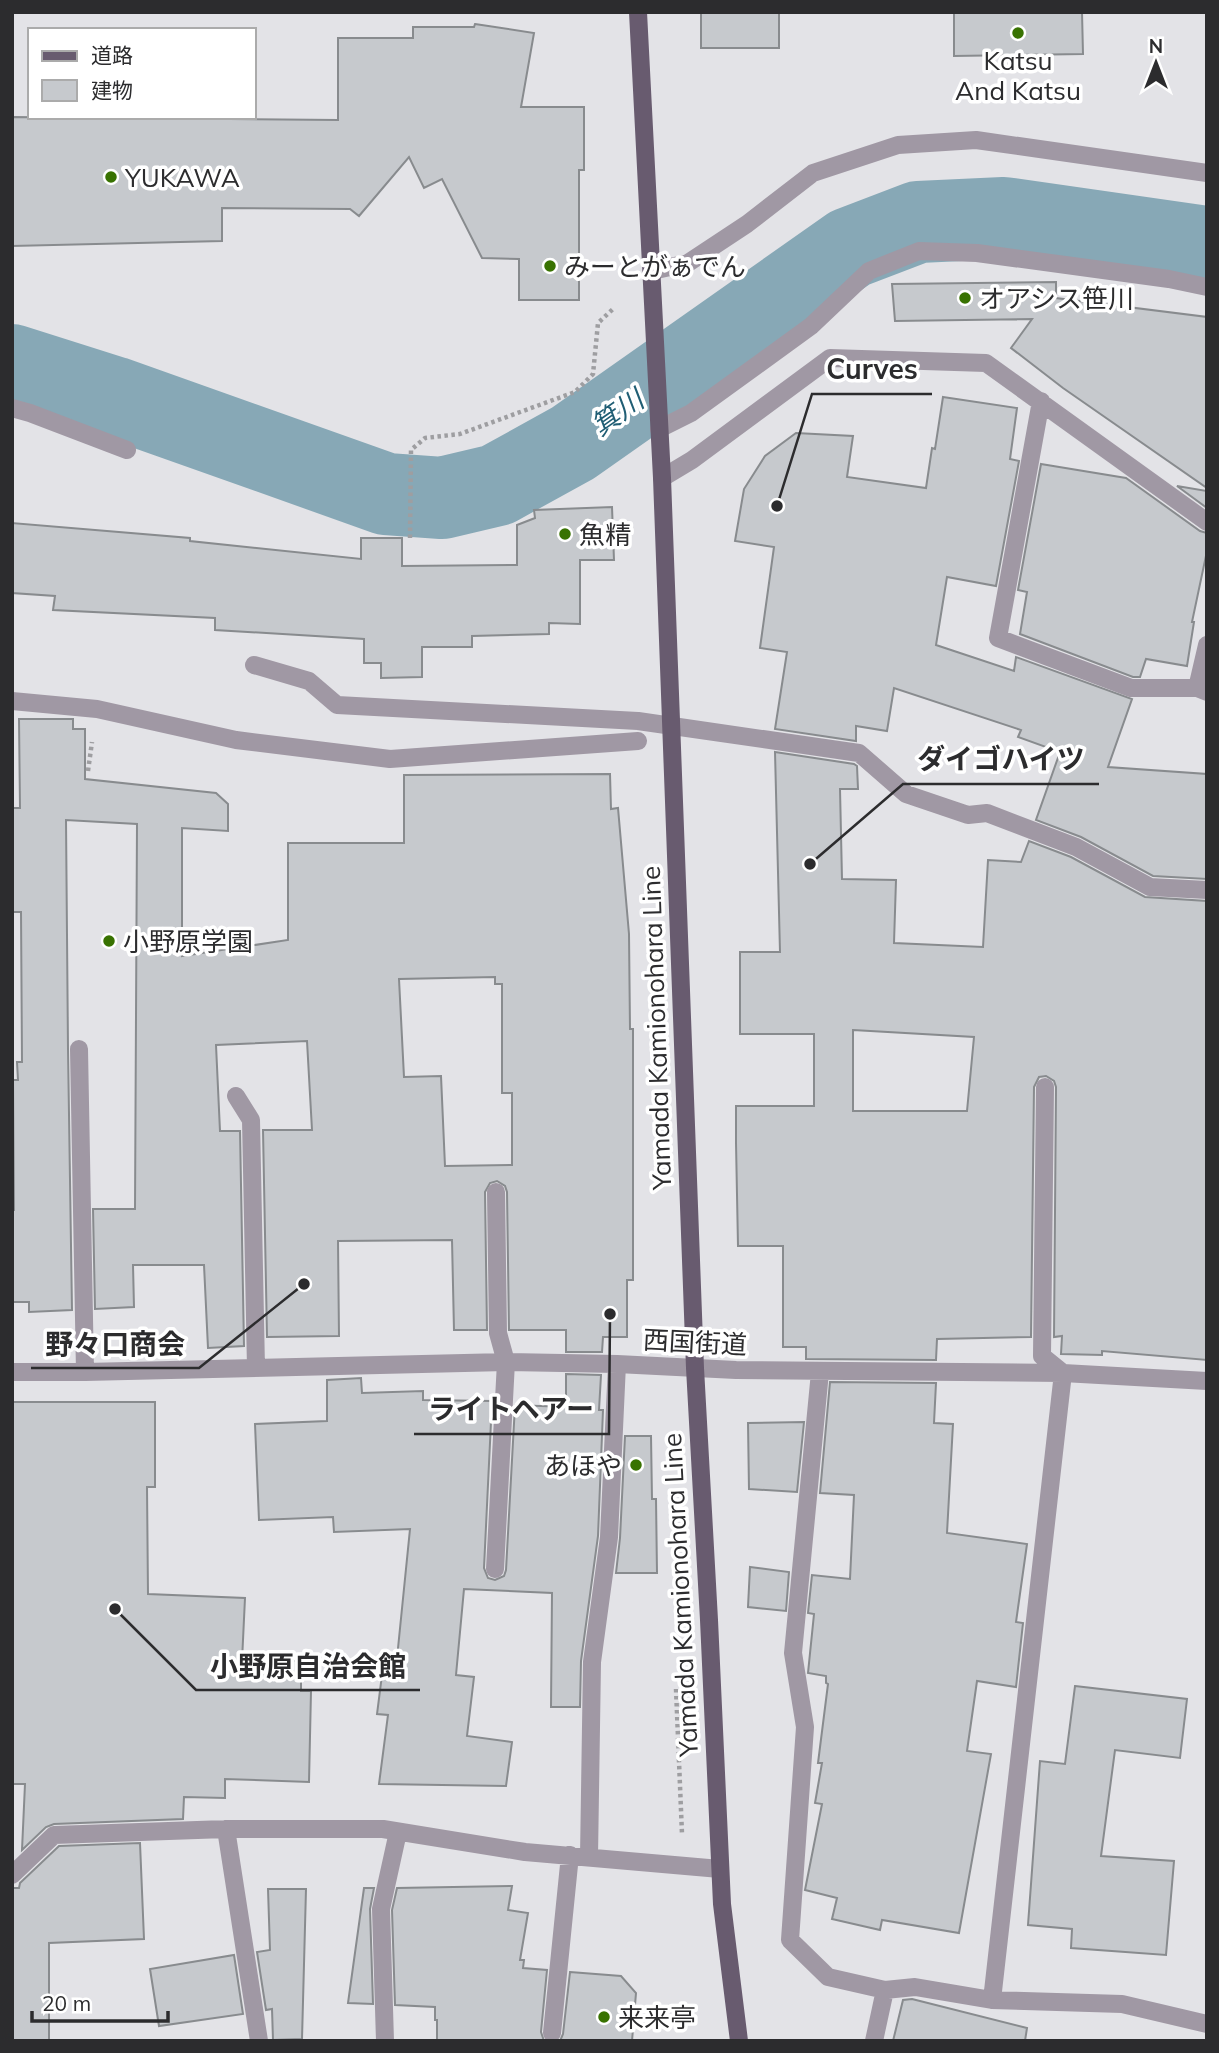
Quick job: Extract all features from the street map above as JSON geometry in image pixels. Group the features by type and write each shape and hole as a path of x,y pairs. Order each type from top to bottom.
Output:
{"main road":[{"name":"Yamada Kamionohara Line","path":"638,12 662,478 695,1368 722,1904 739,2041"}],"street":[{"path":"652,271 688,263 747,224 813,173 898,145 976,140 1207,173"},
{"path":"658,421 691,413 811,326 869,271 919,251 978,253 1168,279 1207,287"},
{"path":"662,478 692,460 830,358 986,363 1207,522"},
{"path":"1041,401 998,638 1131,688 1202,690 1207,645"},
{"path":"12,408 127,450"},
{"path":"254,665 309,681 337,705 638,721 859,753 906,794 968,816 988,813 1076,847 1150,887 1207,890"},
{"path":"12,701 97,709 236,740 390,759 638,741"},
{"path":"79,1049 85,1372"},
{"path":"992,2000 1063,1373 1042,1356 1045,1087"},
{"path":"236,1096 251,1120 256,1368"},
{"path":"495,1569 506,1362 498,1333 496,1192"},
{"name":"西国街道","path":"12,1372 506,1362 820,1372 1063,1373 1207,1381"},
{"path":"589,1857 592,1662 609,1537 617,1364"},
{"path":"820,1372 793,1653 804,1727 790,1940 828,1977 885,1990 915,1987 992,2000 1122,2004 1207,2024"},
{"path":"12,1875 54,1835 226,1829 383,1829 526,1852 720,1869"},
{"path":"226,1829 259,2041"},
{"path":"385,2041 381,1909 398,1832"},
{"path":"552,2033 570,1855"},
{"path":"874,2041 885,1990"}],"path":[{"path":"410,538 411,450 425,438 460,434 575,392 593,374 598,323 613,309"}],"building":[{"path":"701,12 779,12 779,48 701,48"},
{"name":"Katsu And Katsu","path":"954,12 1082,12 1083,54 954,56"},
{"path":"475,24 534,33 521,107 584,107 584,170 579,170 579,300 519,300 519,259 482,258 442,179 424,188 409,157 359,216 350,209 222,208 222,241 12,246 12,117 338,120 338,38 413,38 413,27 474,27"},
{"path":"1056,282 1056,298 1207,317 1207,488 1063,388 1011,348 1032,319 895,321 892,284"},
{"path":"943,397 1017,408 1010,459 1019,461 996,586 947,577 936,645 1014,671 1016,657 1132,699 1108,767 1207,774 1207,879 1153,876 1081,837 1036,820 1060,752 1018,737 1021,730 894,688 887,731 856,726 856,741 775,729 787,652 760,648 774,547 735,541 744,489 765,456 796,433 853,436 847,477 926,488"},
{"path":"1041,464 1126,478 1200,531 1207,533 1207,551 1192,622 1187,666 1146,659 1140,677 1133,677 1020,634 1027,592 1018,590"},
{"path":"1177,486 1207,491 1207,508"},
{"path":"612,507 614,560 580,560 580,624 549,623 549,634 472,636 472,647 422,647 422,677 381,678 381,663 364,663 364,639 215,630 215,618 53,610 55,596 12,593 12,523 190,538 190,541 361,559 361,538 402,538 402,566 517,565 517,525 535,518 534,510"},
{"path":"19,719 73,719 73,729 85,729 85,779 216,793 228,804 228,831 182,828 182,956 288,940 288,843 404,843 404,775 610,774 611,809 618,808 629,934 630,1029 633,1029 633,1280 627,1280 627,1337 603,1337 602,1352 566,1352 566,1330 509,1330 507,1192 505,1186 497,1181 490,1183 485,1192 487,1330 454,1330 452,1240 338,1241 339,1336 267,1337 263,1130 312,1130 307,1041 216,1045 220,1131 240,1131 244,1346 208,1348 204,1265 133,1265 134,1307 95,1309 93,1209 135,1209 137,824 66,820 72,1310 29,1312 29,1302 12,1302 13,1080 18,1080 17,1062 22,1062 21,912 12,912 12,808 20,808","holes":["495,977 495,984 502,984 502,1093 512,1093 512,1165 445,1166 441,1076 404,1077 399,979"]},
{"path":"775,752 857,766 858,789 840,789 842,879 896,880 894,943 983,947 988,860 1021,862 1029,841 1071,857 1145,897 1207,901 1207,1360 1102,1351 1102,1355 1061,1354 1062,1336 1054,1337 1056,1087 1054,1081 1046,1076 1039,1077 1034,1087 1031,1337 937,1339 936,1360 806,1359 806,1347 783,1347 783,1246 738,1246 736,1143 736,1106 814,1106 814,1034 740,1034 740,952 780,952","holes":["853,1030 974,1037 967,1111 853,1111"]},
{"path":"566,1374 601,1375 599,1410 603,1410 598,1536 581,1661 580,1707 551,1707 552,1593 464,1589 456,1675 474,1677 467,1736 512,1742 506,1786 379,1784 388,1715 377,1714 383,1667 396,1668 410,1529 334,1532 333,1517 259,1520 255,1424 327,1421 327,1380 361,1378 362,1393 423,1391 423,1400 492,1401 484,1568 488,1578 495,1580 504,1576 506,1570 515,1405 566,1407"},
{"path":"830,1382 936,1383 934,1423 953,1424 947,1533 1027,1544 1016,1622 1023,1623 1016,1687 977,1681 967,1751 991,1754 959,1933 882,1920 880,1930 832,1919 837,1898 805,1890 822,1804 815,1803 822,1763 818,1763 828,1684 826,1676 808,1673 814,1614 808,1613 812,1575 850,1579 854,1495 820,1493"},
{"path":"12,1402 155,1402 155,1487 147,1487 148,1594 245,1598 242,1661 301,1661 301,1691 311,1691 309,1782 225,1779 225,1798 184,1797 183,1819 54,1824 46,1827 22,1850 25,1784 12,1784"},
{"path":"804,1422 797,1492 749,1489 748,1423"},
{"path":"625,1436 651,1436 652,1499 656,1499 657,1573 616,1573"},
{"path":"750,1567 789,1572 786,1611 748,1607"},
{"path":"1075,1686 1187,1699 1180,1758 1115,1750 1101,1856 1174,1861 1166,1955 1071,1948 1072,1929 1028,1925 1040,1761 1065,1764"},
{"path":"140,1843 144,1939 49,1943 49,2041 12,2041 12,1888 19,1888 20,1883 59,1846"},
{"path":"512,1886 508,1910 528,1913 520,1960 524,1960 523,1968 547,1970 541,2032 544,2041 437,2041 435,2007 395,2005 392,1910 397,1888"},
{"path":"364,1888 374,1888 370,1909 373,2004 348,2003"},
{"path":"268,1889 306,1889 302,2039 273,2040 272,2009 266,2010 257,1952 270,1950"},
{"path":"234,1955 243,2014 159,2026 150,1969"},
{"name":"来来亭","path":"570,1972 621,1976 636,1993 632,2041 560,2041"},
{"path":"912,1999 1027,2028 1025,2041 893,2041 903,2000"}],"waterway":[{"name":"箕川","path":"12,365 113,397 386,494 442,498 497,485 573,443 850,248 918,222 1004,218 1207,247"}],"place":[{"name":"Katsu And Katsu","path":"1018,33"},
{"name":"YUKAWA","path":"111,177"},
{"name":"みーとがぁでん","path":"550,266"},
{"name":"オアシス笹川","path":"965,298"},
{"name":"Curves","path":"777,506"},
{"name":"魚精","path":"565,534"},
{"name":"ダイゴハイツ","path":"810,864"},
{"name":"小野原学園","path":"109,941"},
{"name":"野々口商会","path":"304,1284"},
{"name":"ライトヘアー","path":"610,1314"},
{"name":"あほや","path":"636,1465"},
{"name":"小野原自治会館","path":"115,1609"},
{"name":"来来亭","path":"604,2017"}]}
